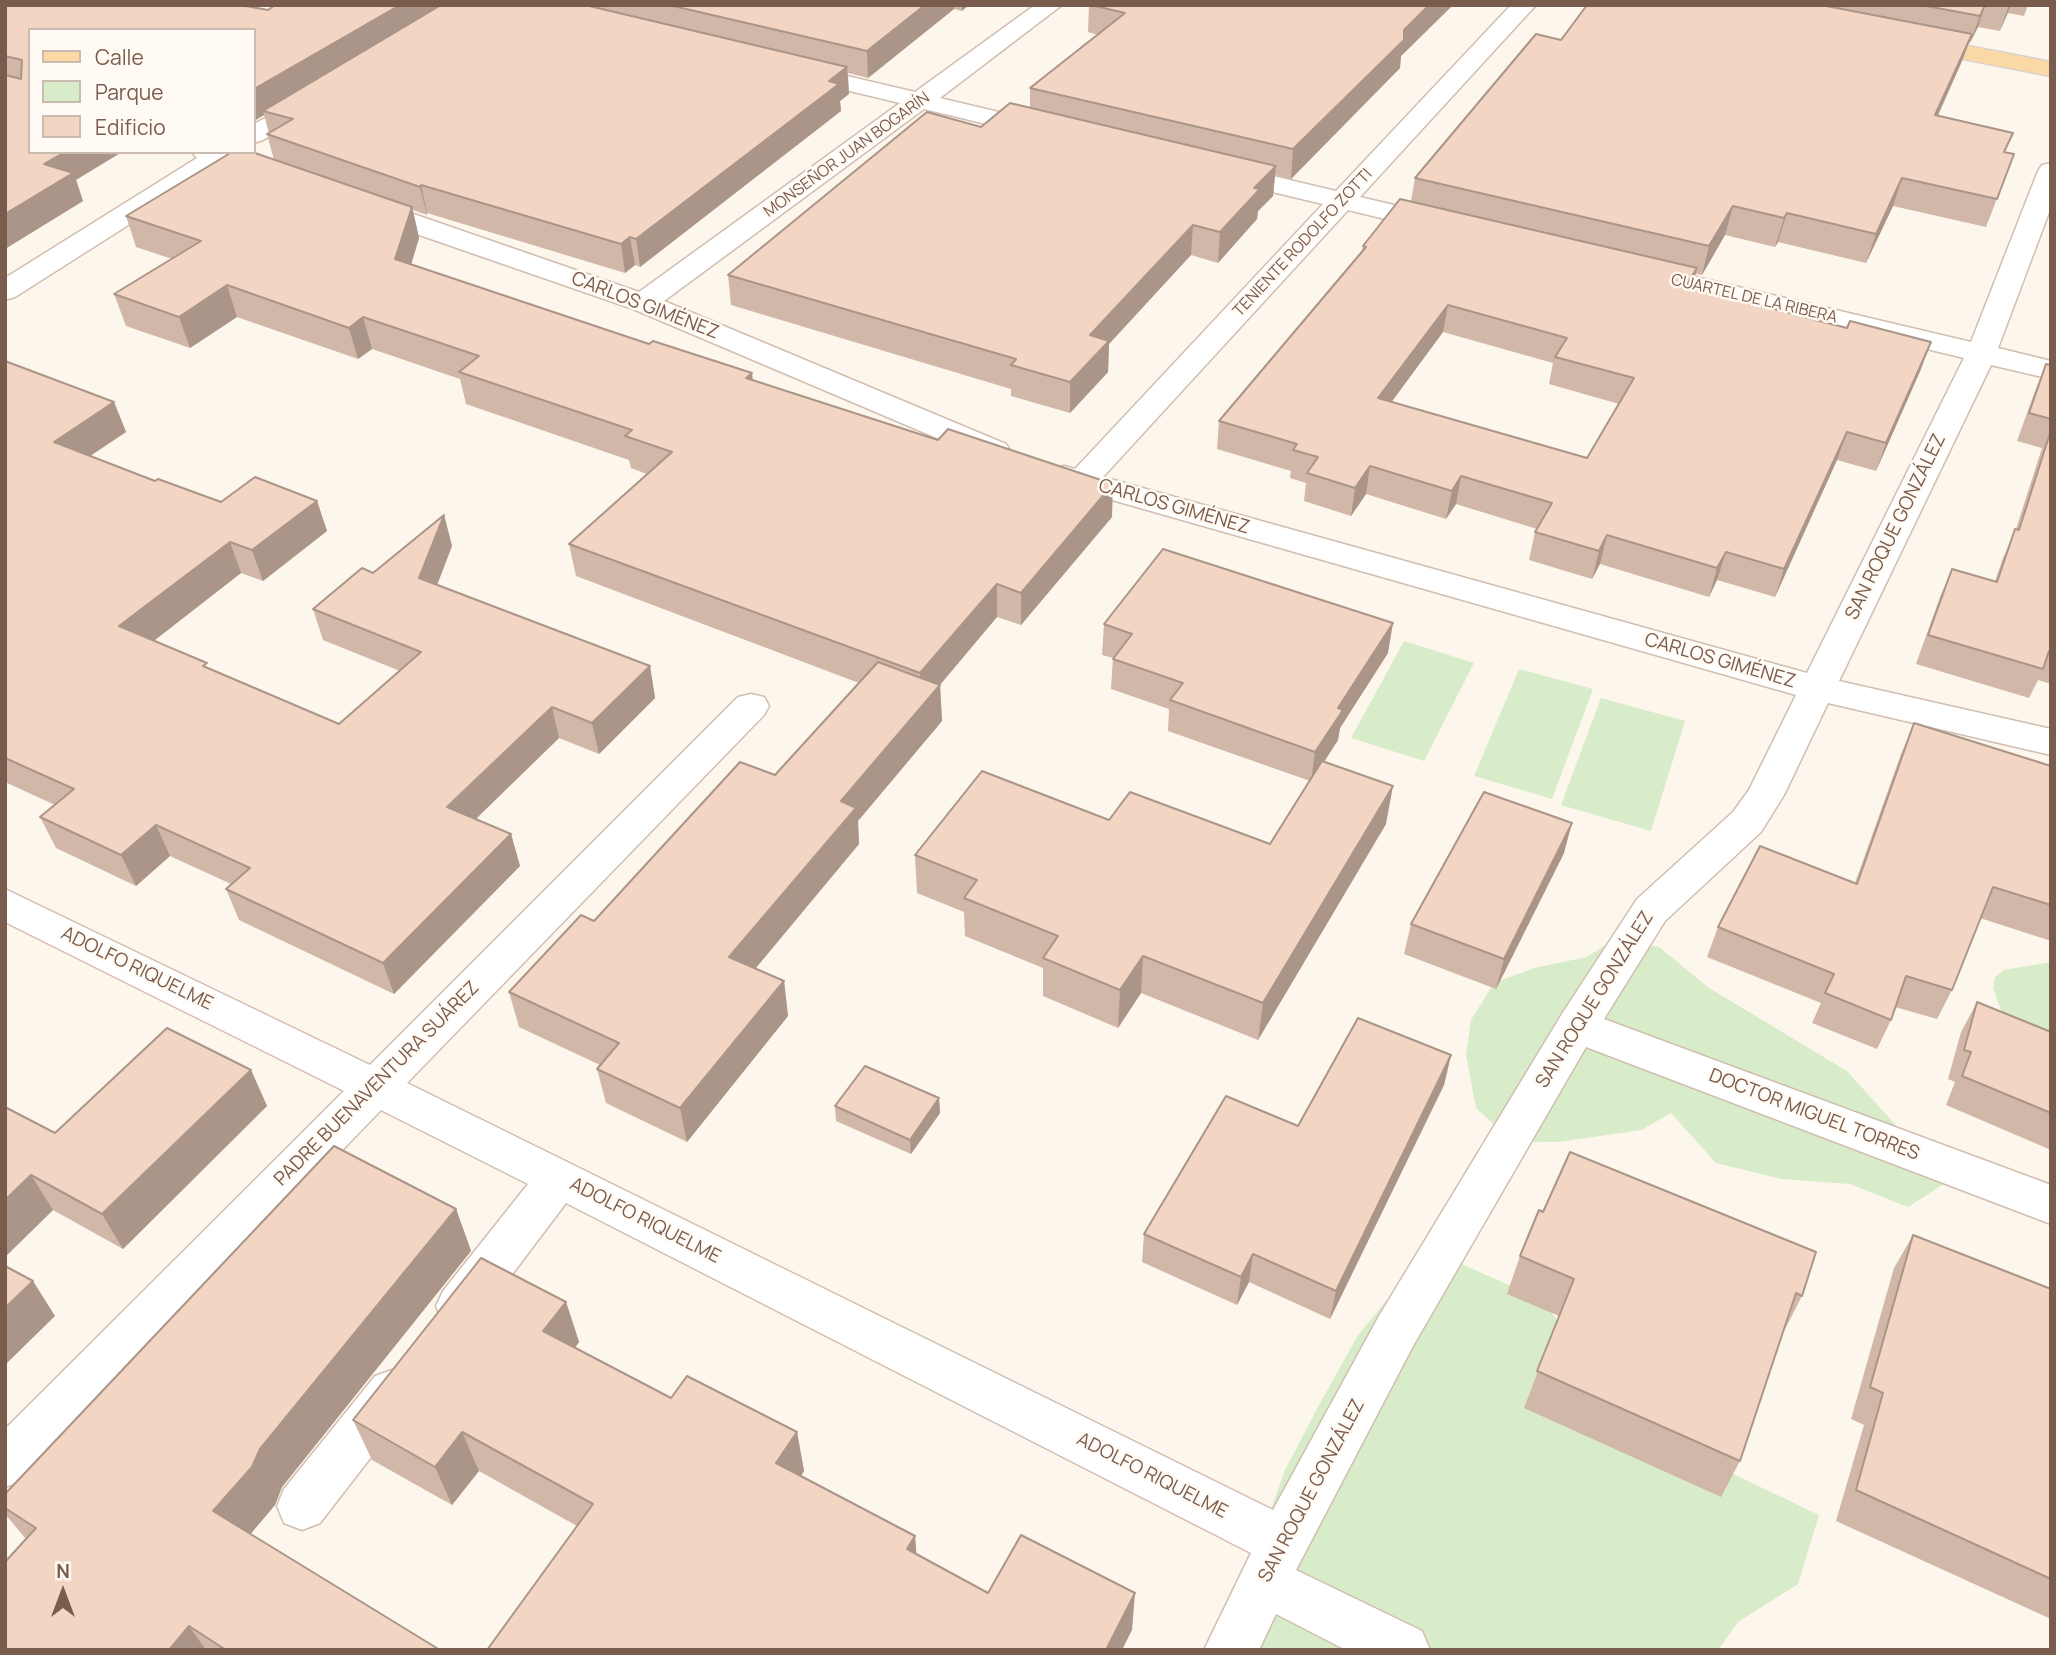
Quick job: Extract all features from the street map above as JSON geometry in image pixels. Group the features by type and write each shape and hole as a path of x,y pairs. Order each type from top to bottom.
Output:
{"main road":[{"path":"1888,37 2051,69"}],"street":[{"name":"MONSEÑOR JUAN BOGARÍN","path":"643,303 923,101 1050,5"},
{"name":"TENIENTE RODOLFO ZOTTI","path":"1081,481 1524,5"},
{"path":"774,66 1072,136"},
{"path":"256,134 334,87"},
{"path":"5,291 216,154 295,183"},
{"path":"1194,166 1465,230"},
{"name":"SAN ROQUE GONZÁLEZ","path":"1231,1650 1273,1562 1396,1331 1577,1026 1651,910 1747,822 1765,795 1981,354 2051,171"},
{"name":"CARLOS GIMÉNEZ","path":"334,196 643,303 1031,466 1816,688 2051,743"},
{"name":"CUARTEL DE LA RIBERA","path":"1615,266 2051,370"},
{"name":"PADRE BUENAVENTURA SUÁREZ","path":"5,1464 374,1086 751,706"},
{"name":"ADOLFO RIQUELME","path":"5,904 559,1178 1273,1562 1403,1650"},
{"name":"DOCTOR MIGUEL TORRES","path":"1577,1026 2051,1205"},
{"path":"302,1506 559,1178"}],"green space":[{"path":"1404,641 1474,663 1424,761 1351,738"},
{"path":"1519,669 1593,689 1552,799 1474,776"},
{"path":"1601,698 1685,721 1651,831 1561,805"},
{"path":"1613,940 1659,947 1709,988 1847,1071 1947,1182 1908,1207 1850,1184 1781,1179 1716,1163 1671,1113 1641,1130 1559,1142 1513,1142 1476,1108 1466,1055 1471,1020 1494,983 1534,968 1587,957"},
{"path":"2051,962 2051,1042 2013,1028 2000,1008 1993,988 1995,977 2004,970"},
{"path":"1453,1260 1542,1300 1577,1346 1704,1460 1819,1515 1798,1584 1738,1622 1718,1650 1245,1650 1261,1537 1285,1470 1317,1409 1358,1335 1395,1290"}],"building":[{"path":"5,5 240,5 268,10 275,5 400,5 256,88 256,28 28,28 28,154 62,154 44,164 73,173 5,214 5,75 21,79 22,60 5,56"},
{"path":"441,5 585,5 847,67 829,81 839,84 636,239 630,237 621,244 421,185 420,187 267,134 293,119 263,111"},
{"path":"669,5 925,5 867,51"},
{"path":"1091,5 1429,5 1404,30 1404,40 1293,149 1030,88 1125,13"},
{"path":"1587,5 1821,5 1972,34 1935,115 2013,133 2004,152 2014,154 1997,199 1902,178 1876,234 1787,213 1784,218 1733,206 1709,246 1415,178 1536,34 1561,40"},
{"path":"1921,5 1985,5 1980,16"},
{"path":"1010,103 1276,166 1254,188 1260,189 1220,232 1193,225 1090,335 1109,341 1070,382 1011,365 1016,359 728,275 927,112 981,127"},
{"path":"256,153 412,207 395,259 649,344 653,341 752,373 746,378 938,440 948,429 1113,484 1021,593 997,584 920,673 569,544 672,452 625,436 632,430 459,372 479,356 363,317 349,328 227,285 179,317 114,294 201,241 126,216 229,154"},
{"path":"1400,199 1697,268 1686,286 1847,328 1850,321 1931,342 1886,443 1847,432 1784,569 1726,552 1717,568 1607,535 1599,551 1535,532 1552,503 1461,476 1452,491 1370,466 1355,488 1307,473 1318,457 1293,450 1297,444 1219,421 1366,247 1363,246","holes":["1448,305 1567,338 1555,357 1634,378 1587,458 1378,398"]},
{"path":"5,361 114,402 54,442 155,481 158,479 221,502 255,477 317,501 252,550 230,542 119,626 207,663 203,666 339,724 421,652 313,609 362,568 373,573 444,515 419,578 650,666 592,723 552,707 447,807 511,834 383,963 226,889 250,868 156,825 121,855 40,817 74,789 5,758"},
{"path":"2046,364 2051,365 2051,419 2029,413"},
{"path":"2051,430 2051,651 2043,669 1928,635 1952,569 1997,582 2015,529 2019,530"},
{"path":"1163,549 1393,623 1338,708 1343,710 1315,752 1170,700 1183,683 1113,659 1132,634 1104,624"},
{"path":"878,662 940,685 841,801 856,808 729,957 784,981 680,1108 597,1069 619,1043 509,992 581,915 594,921 740,762 775,775"},
{"path":"1914,723 2051,766 2051,905 1993,887 1952,990 1906,976 1891,1020 1825,993 1834,974 1718,927 1760,846 1857,884"},
{"path":"1322,761 1393,786 1263,1003 1143,956 1120,990 1043,958 1058,936 964,898 977,880 915,855 982,771 1109,820 1130,792 1270,844"},
{"path":"1484,792 1572,823 1504,959 1411,924"},
{"path":"1977,1002 2051,1032 2051,1113 1962,1076 1971,1052 1964,1050"},
{"path":"1358,1018 1451,1055 1336,1291 1253,1254 1241,1277 1144,1234 1226,1096 1298,1126"},
{"path":"167,1028 251,1070 102,1214 31,1175 5,1200 5,1107 55,1133"},
{"path":"865,1066 939,1098 910,1140 835,1106"},
{"path":"334,1146 456,1209 260,1449 252,1467 213,1511 440,1650 226,1650 189,1626 169,1650 5,1650 5,1562 36,1528 5,1508 5,1494"},
{"path":"1570,1152 1816,1252 1802,1296 1796,1293 1740,1461 1537,1371 1574,1279 1520,1256 1539,1210 1543,1212"},
{"path":"1913,1235 2051,1289 2051,1579 1856,1490 1883,1393 1870,1387"},
{"path":"481,1258 566,1302 543,1331 671,1398 687,1376 797,1432 776,1463 915,1536 907,1549 988,1593 1021,1535 1135,1593 1106,1650 487,1650 593,1504 462,1432 435,1467 353,1420"},
{"path":"5,1266 33,1281 5,1308"}]}
